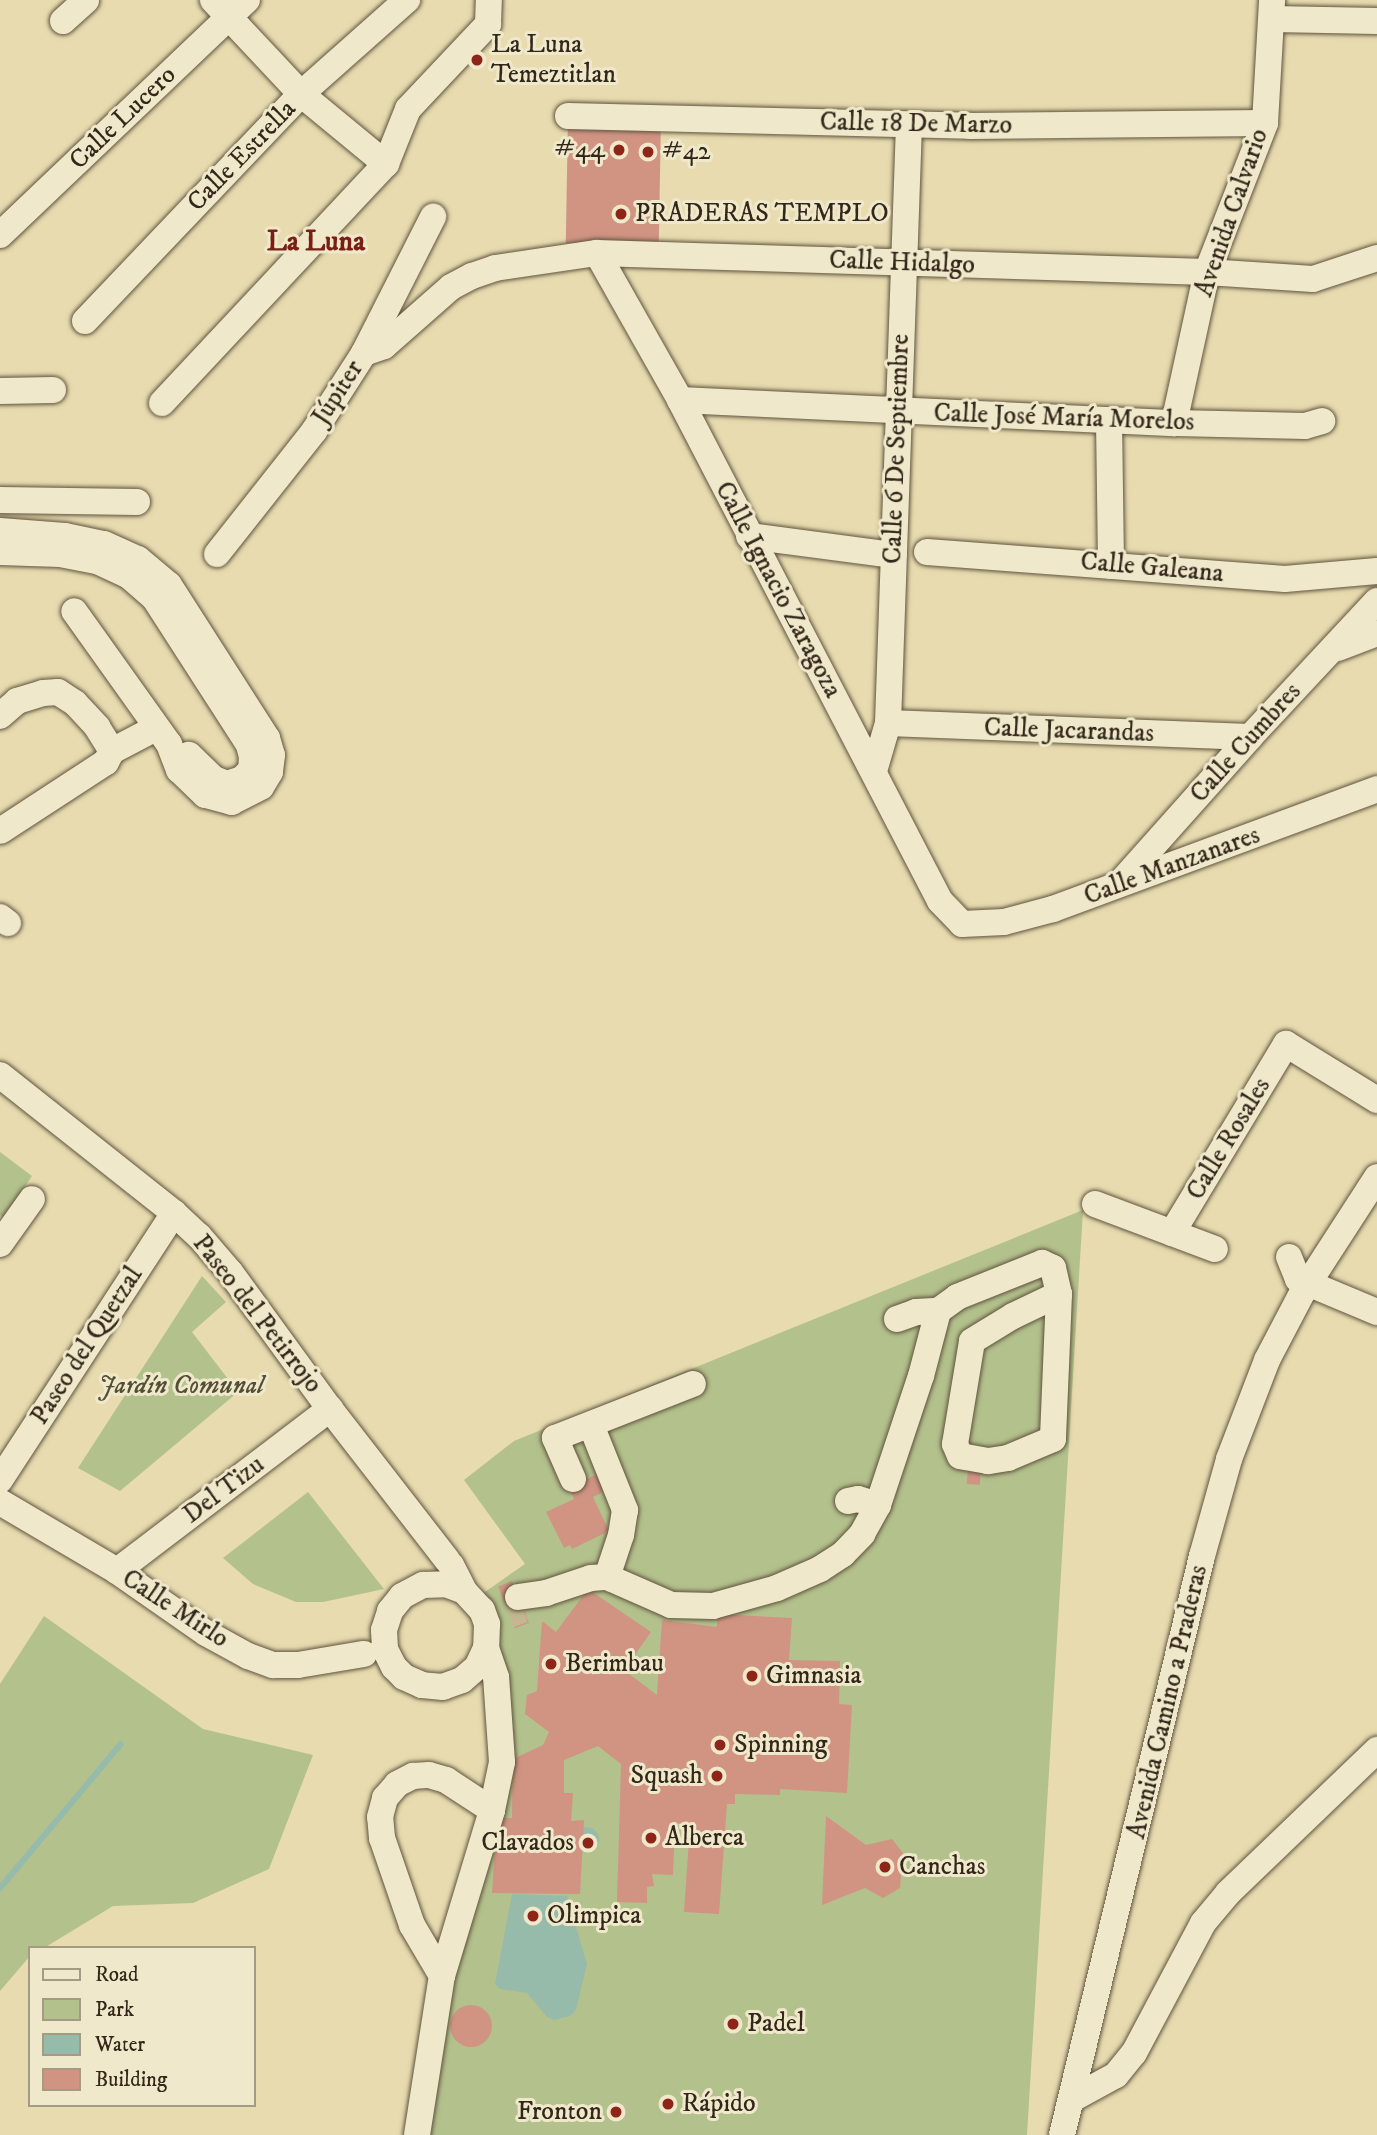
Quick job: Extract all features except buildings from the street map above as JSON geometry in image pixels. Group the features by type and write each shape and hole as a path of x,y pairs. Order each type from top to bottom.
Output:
{"street":[{"path":"63,21 86,0"},
{"name":"Calle Lucero","path":"0,235 220,9 247,0"},
{"name":"Calle Estrella","path":"85,321 301,94 407,0"},
{"path":"162,403 386,164 408,109 488,24 489,0"},
{"path":"220,9 301,94 386,164"},
{"path":"1272,9 1377,21"},
{"name":"Avenida Calvario","path":"1174,423 1207,272 1265,123 1272,9"},
{"name":"Calle 18 De Marzo","path":"568,116 909,125 1265,123"},
{"name":"Calle 6 De Septiembre","path":"874,771 888,723 909,125"},
{"name":"Júpiter","path":"217,554 314,431 363,353 433,217"},
{"name":"Calle Hidalgo","path":"363,353 384,346 451,287 472,276 495,268 597,253 1207,272 1313,279 1377,258"},
{"name":"Calle Ignacio Zaragoza","path":"597,253 680,400 940,901 962,924"},
{"path":"0,391 53,390"},
{"name":"Calle José María Morelos","path":"680,400 1174,423 1305,426 1322,421"},
{"path":"1109,420 1111,566"},
{"path":"0,500 137,502"},
{"path":"0,531 65,536 104,544 138,559 169,585 267,738 272,755 270,772 261,787 247,797 232,802 218,801 205,795 179,771 162,736 74,611"},
{"path":"749,536 894,555"},
{"path":"0,552 60,554 97,561 129,576 155,599 174,624 249,745 251,769 242,779 227,783 214,779 191,757 162,736"},
{"name":"Calle Galeana","path":"927,552 1285,579 1377,571"},
{"name":"Calle Cumbres","path":"1118,886 1250,737 1377,601"},
{"path":"1329,652 1377,633"},
{"path":"0,716 18,701 43,693 58,692 75,703 97,727 109,756"},
{"path":"97,727 137,703"},
{"name":"Calle Jacarandas","path":"888,723 1250,737"},
{"path":"0,831 109,756 162,736"},
{"name":"Calle Manzanares","path":"962,924 1004,922 1118,886 1377,789"},
{"name":"Calle Rosales","path":"1172,1233 1286,1044 1377,1100"},
{"name":"Paseo del Petirrojo","path":"0,1076 174,1213 230,1272 330,1409 449,1562 497,1612 496,1677 502,1751 492,1810 442,1976 417,2135"},
{"name":"Avenida Camino a Praderas","path":"1062,2135 1202,1556 1229,1459 1268,1360 1310,1282 1377,1177"},
{"path":"0,1244 32,1199"},
{"path":"1096,1204 1215,1249"},
{"name":"Paseo del Quetzal","path":"0,1480 174,1213"},
{"path":"1289,1257 1298,1279 1377,1312"},
{"path":"897,1320 916,1312 938,1311 957,1297 1042,1263 1053,1268 1059,1294 1053,1439 1008,1458 988,1461 960,1456 955,1444 972,1342 1013,1316 1059,1294"},
{"path":"497,1612 446,1584 423,1585 402,1596 390,1611 373,1652 404,1676 422,1685 443,1686 462,1680 477,1667 497,1612 582,1580 607,1577 671,1605 713,1606 777,1588 820,1569 843,1554 862,1534 878,1505 921,1376 938,1311"},
{"path":"573,1479 555,1438 693,1384"},
{"name":"Del Tizu","path":"117,1571 330,1409"},
{"path":"591,1425 625,1510 621,1535 607,1577"},
{"path":"848,1501 858,1499 878,1505"},
{"name":"Calle Mirlo","path":"0,1502 117,1571 206,1633 248,1656 273,1665 327,1662 373,1652"},
{"path":"1072,2099 1116,2075 1134,2053 1203,1923 1228,1893 1377,1750"},
{"path":"442,1976 412,1925 382,1838 380,1817 385,1798 397,1784 413,1776 429,1775 446,1780 492,1810"}],"green space":[{"path":"0,1152 32,1176 4,1218 0,1215"},
{"path":"1083,1210 1027,2135 417,2135 493,1818 482,1594 525,1564 464,1480 514,1441"},
{"name":"Jardín Comunal","path":"202,1276 226,1302 192,1332 238,1392 120,1491 78,1468"},
{"path":"308,1492 384,1589 323,1602 296,1602 253,1584 223,1558"},
{"path":"44,1616 203,1729 313,1755 269,1869 193,1903 113,1906 47,1946 28,1946 28,1958 0,1991 0,1684"}],"water":[{"path":"583,1827 593,1828 598,1834 596,1848 583,1849"},
{"path":"512,1894 567,1896 587,1964 576,2010 570,2016 554,2020 547,2017 527,1993 500,1989 495,1984"}],"waterway":[{"path":"0,1888 121,1744"}],"tunnel":[{"path":"509,1615 523,1610"}],"place":[{"name":"La Luna Temeztitlan","path":"477,60"},
{"name":"#44","path":"619,150"},
{"name":"#42","path":"648,152"},
{"name":"PRADERAS TEMPLO","path":"621,214"},
{"name":"Berimbau","path":"551,1664"},
{"name":"Gimnasia","path":"752,1676"},
{"name":"Spinning","path":"720,1745"},
{"name":"Squash","path":"717,1776"},
{"name":"Alberca","path":"651,1838"},
{"name":"Clavados","path":"588,1843"},
{"name":"Canchas","path":"885,1867"},
{"name":"Olimpica","path":"533,1916"},
{"name":"Padel","path":"733,2024"},
{"name":"Rápido","path":"668,2104"},
{"name":"Fronton","path":"616,2112"}],"district":[{"name":"La Luna","path":"316,242"}]}
